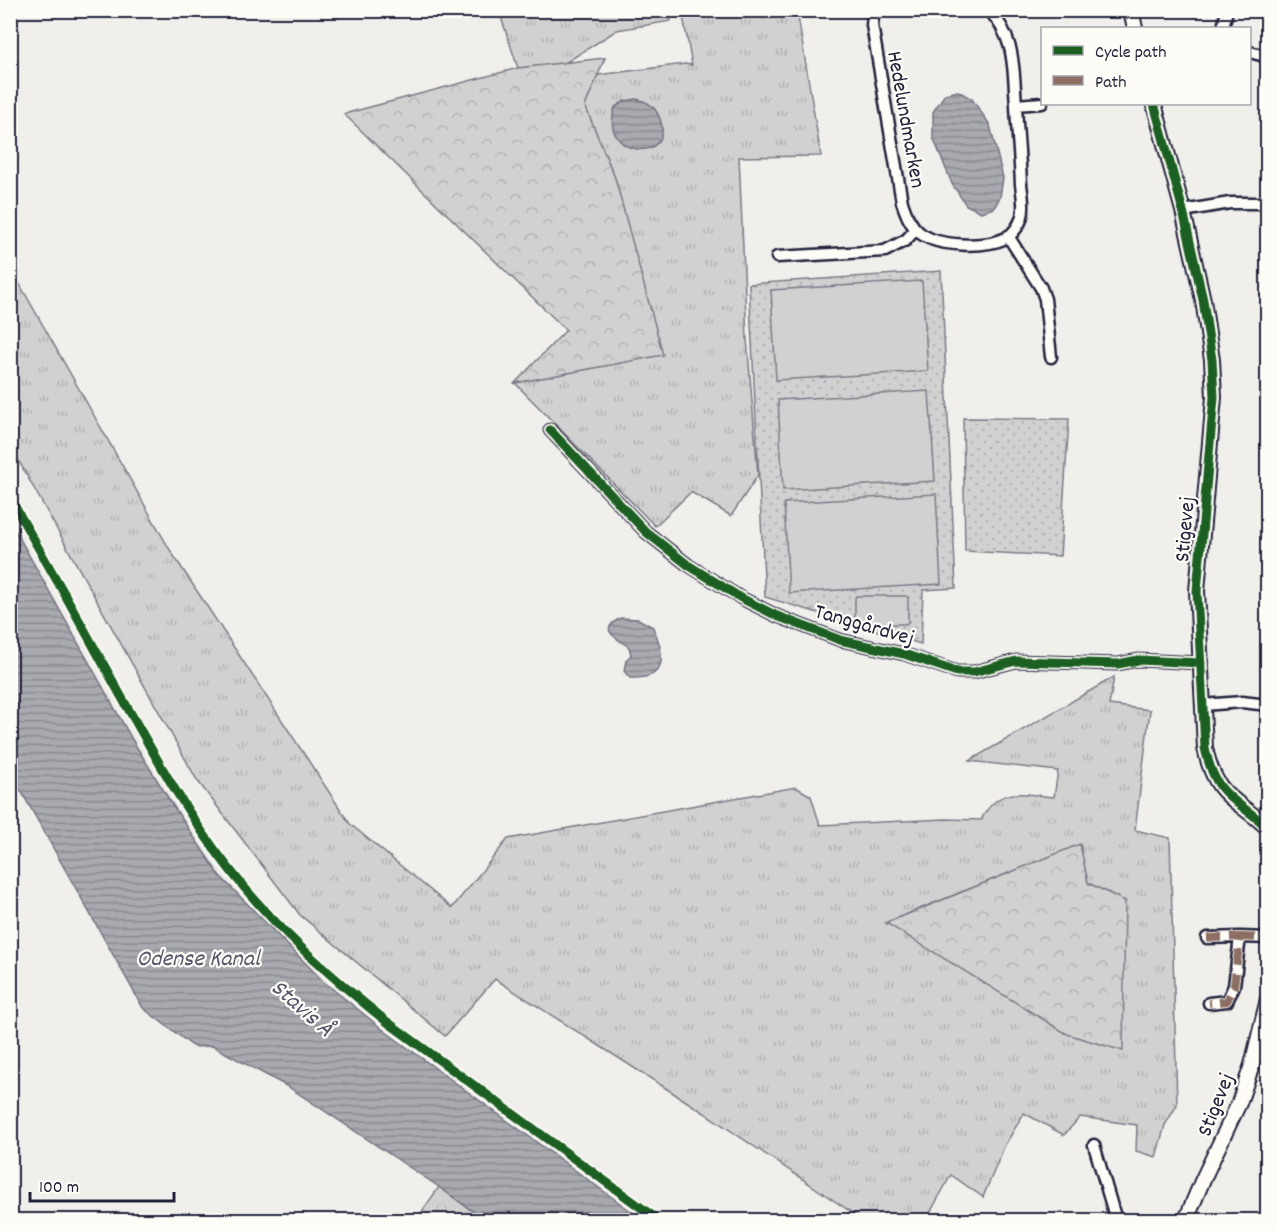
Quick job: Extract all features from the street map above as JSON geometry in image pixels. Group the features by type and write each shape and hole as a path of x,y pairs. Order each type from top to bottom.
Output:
{"street":[{"name":"Hedelundmarken","path":"874,10 872,25 902,202 907,217 919,232"},
{"path":"777,257 885,251 919,232 948,244 990,242 1013,232 1023,215 1010,44 1001,25 988,10"},
{"path":"1131,10 1135,27"},
{"path":"1223,27 1227,10"},
{"path":"1251,52 1268,57"},
{"path":"1016,105 1041,103"},
{"name":"Stigevej","path":"1154,105 1183,211 1209,332 1214,386 1197,591 1205,748 1214,777 1222,791 1268,828"},
{"path":"1183,211 1230,203 1268,203"},
{"path":"1008,236 1041,288 1045,299 1051,357"},
{"name":"Tanggårdvej","path":"550,430 646,532 688,565 754,605 840,640 904,654 957,672 974,672 1016,661 1118,664 1138,660 1201,663"},
{"path":"1203,705 1242,702 1268,705"},
{"path":"1209,1003 1227,1001 1234,986 1240,937"},
{"path":"1207,938 1268,938"},
{"name":"Stigevej","path":"1186,1221 1239,1103 1252,1065 1267,1004"},
{"path":"1094,1145 1116,1221"}],"green space":[{"path":"499,11 669,11 671,21 617,30 565,63 518,68"},
{"path":"682,11 797,11 821,156 739,157 747,339 758,475 731,516 691,492 655,526 515,383 662,355 615,178 585,106 598,75 692,65"},
{"path":"605,58 585,106 615,178 663,355 515,383 566,330 344,114 518,68"},
{"path":"10,267 170,550 350,824 452,908 508,839 796,787 811,796 820,825 945,819 981,820 995,801 1012,794 1054,797 1058,771 969,761 1114,677 1109,705 1150,710 1135,830 1170,838 1177,1105 1165,1125 1156,1157 1136,1151 1137,1125 1080,1117 1064,1135 1024,1113 1005,1145 983,1197 951,1175 926,1220 863,1220 703,1112 495,979 445,1036 300,915 197,780 11,447","holes":["1079,845 1088,883 1125,901 887,922"]},
{"path":"941,271 956,588 923,590 921,644 765,597 749,284"},
{"path":"922,281 928,371 776,380 771,290"},
{"path":"929,391 935,481 783,490 778,400"},
{"path":"963,418 1069,419 1060,556 965,551"},
{"path":"936,494 941,584 789,593 784,503"},
{"path":"856,596 906,596 908,598 908,622 906,624 857,624 855,622"},
{"path":"1080,844 1088,883 1125,901 1123,1051 1067,1034 886,923"},
{"path":"439,1187 485,1220 416,1220"}],"water":[{"path":"958,91 972,99 990,125 1003,178 1000,197 994,208 981,212 966,205 952,184 933,137 933,112 945,94"},
{"path":"636,99 651,105 660,119 662,133 657,143 648,148 637,149 626,145 617,137 612,124 615,107 625,101"},
{"name":"Odense Kanal","path":"10,521 133,741 220,876 324,982 386,1032 643,1220 485,1220 290,1088 213,1046 194,1047 143,1008 11,773"},
{"path":"621,618 638,619 653,627 660,647 661,663 652,675 630,678 624,671 626,660 631,655 629,647 609,630 614,622"}],"marked path":[{"path":"1240,937 1268,938"},
{"path":"1207,938 1240,937 1234,986 1227,1001 1209,1003"}],"cycle path":[{"path":"1154,105 1183,211 1203,300 1212,360 1214,397 1197,591 1205,748 1215,778 1221,788 1268,828"},
{"path":"550,430 646,532 688,565 741,598 777,616 840,640 904,654 957,672 974,672 1016,661 1118,664 1138,660 1201,663"},
{"path":"10,498 171,783 212,846 244,888 282,929 343,986 386,1021 658,1220"}],"water label":[{"name":"Stavis Å","path":"303,1007"}]}
